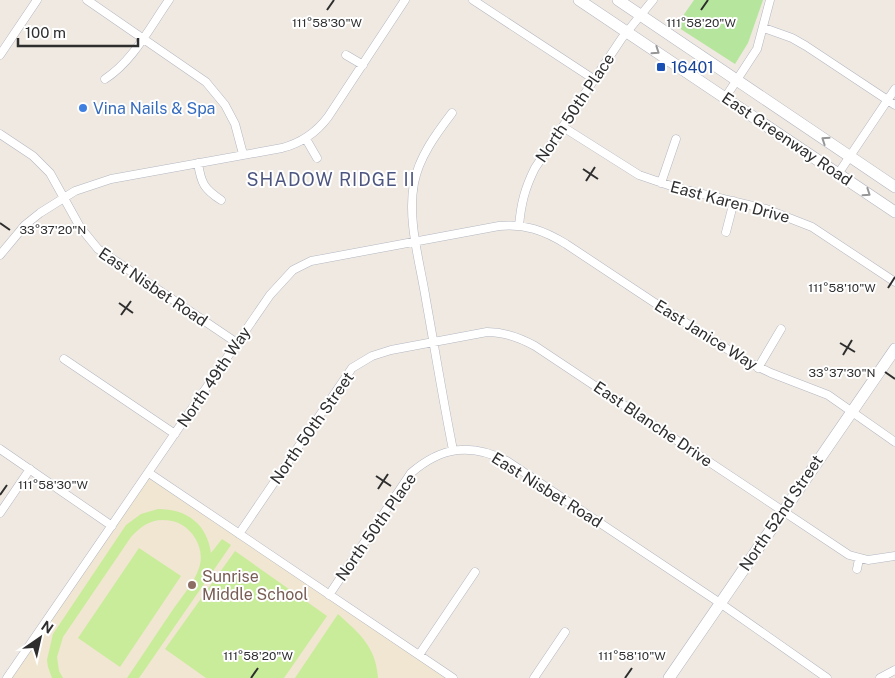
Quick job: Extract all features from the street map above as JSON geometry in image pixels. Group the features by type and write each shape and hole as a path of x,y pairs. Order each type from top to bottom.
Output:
{"main road":[{"name":"East Greenway Road","path":"579,0 895,212"},
{"name":"East Greenway Road","path":"618,0 895,187"},
{"name":"North 52nd Street","path":"669,678 895,349"}],"street":[{"path":"0,55 38,0"},
{"path":"87,0 206,82 216,93 235,124 243,154"},
{"path":"105,79 116,72 143,38 169,0"},
{"path":"0,255 25,225 75,191 111,179 282,148 306,139 322,125 405,0"},
{"path":"473,0 595,80"},
{"name":"North 50th Place","path":"520,226 522,200 535,168 628,32 653,0"},
{"path":"725,98 757,49 770,0"},
{"path":"764,28 792,38 806,46 895,105"},
{"path":"346,55 363,65"},
{"path":"838,174 895,89"},
{"path":"452,113 420,162 414,181 411,204 453,450"},
{"name":"East Karen Drive","path":"563,127 639,175 661,183 766,209 812,226 895,282"},
{"name":"East Nisbet Road","path":"0,134 34,156 50,173 80,226 98,250 237,343"},
{"path":"306,139 317,158"},
{"path":"661,183 676,139"},
{"path":"198,163 203,186 222,200"},
{"path":"726,232 734,201"},
{"name":"North 49th Way","path":"7,678 270,296 294,270 311,261 499,226 520,226"},
{"name":"East Janice Way","path":"520,226 533,228 552,235 668,312 758,368 828,395 895,442"},
{"path":"758,368 781,329"},
{"name":"East Blanche Drive","path":"434,342 487,332 501,332 522,338 841,550 858,559"},
{"name":"North 50th Street","path":"239,534 352,368 372,356 402,347 434,342"},
{"path":"64,360 176,434"},
{"path":"0,449 112,526"},
{"name":"North 50th Place","path":"329,595 411,473 431,458 453,450"},
{"name":"East Nisbet Road","path":"453,450 479,450 494,454 720,603 827,678"},
{"path":"0,514 30,469"},
{"path":"149,473 453,678"},
{"path":"857,569 858,559 868,560 895,556"},
{"path":"419,655 475,572"},
{"path":"534,678 565,632"},
{"path":"880,678 895,670"}],"shaded area":[{"name":"Sunrise Middle School","path":"149,473 453,678 7,678"}],"green space":[{"path":"694,0 763,0 748,43 735,64 676,26"},
{"path":"158,509 178,512 194,520 205,534 211,553 222,539 231,545 139,678 127,678 191,584 201,561 201,553 196,539 186,527 179,523 160,520 140,528 131,537 63,637 57,657 59,671 63,678 52,678 47,660 53,634 126,525 141,514"},
{"path":"139,548 181,576 120,667 78,638"},
{"path":"235,551 327,616 284,678 206,678 165,649"},
{"path":"338,614 366,642 377,667 378,678 295,678"}],"place":[{"name":"16401","path":"661,67"},
{"name":"Vina Nails & Spa","path":"83,108"},
{"name":"Sunrise Middle School","path":"192,585"}],"district":[{"name":"SHADOW RIDGE II","path":"331,179"}]}
